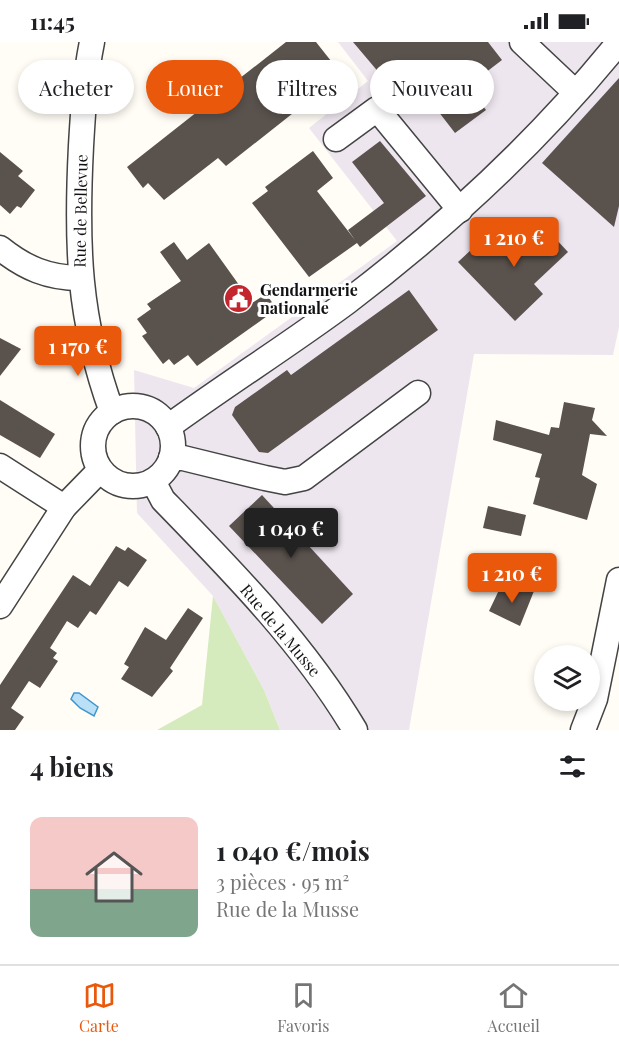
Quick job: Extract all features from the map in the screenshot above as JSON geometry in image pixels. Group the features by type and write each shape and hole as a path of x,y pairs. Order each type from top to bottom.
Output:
{"street":[{"name":"Rue de Bellevue","path":"92,42 88,63 79,184 80,278 87,328 112,412"},
{"path":"522,42 575,92"},
{"path":"168,427 346,302 460,210 575,92 619,42"},
{"path":"336,139 377,110 460,210"},
{"path":"0,248 16,261 42,274 59,278 80,278"},
{"path":"171,459 183,458 285,482 304,478 418,393"},
{"path":"133,406 143,408 162,418 168,427 172,442 171,459 164,471 153,481 130,486 108,478 100,470 92,442 98,425 112,412 133,406"},
{"path":"0,466 64,507"},
{"path":"0,606 64,507 100,470"},
{"name":"Rue de la Musse","path":"153,481 163,500 297,645 334,695 355,730"},
{"path":"583,730 595,699 619,580"}],"shaded area":[{"path":"338,42 619,42 619,327 613,355 474,354 409,730 280,730 264,690 213,596 137,513 134,370 194,388 397,241 309,128 327,114 358,114 358,89 368,81 358,68 358,60 352,60"}],"green space":[{"path":"213,596 264,690 280,730 157,730 202,705"}],"water":[{"path":"74,693 79,693 98,707 94,716 80,708 71,699"}],"building":[{"path":"286,42 316,42 330,60 263,60"},
{"path":"353,42 488,42 502,60 494,66 494,60 370,60 370,62"},
{"path":"256,66 256,114 292,114 226,166 218,158 164,200 148,183 143,188 127,167 194,114 244,114 244,75"},
{"path":"619,78 619,206 614,227 542,163"},
{"path":"440,114 481,114 455,133"},
{"path":"380,141 426,196 360,247 357,243 309,277 252,203 268,191 265,187 313,151 333,178 317,191 355,240 348,230 384,203 352,162"},
{"path":"0,152 23,171 18,176 35,190 21,208 17,206 10,214 0,205"},
{"path":"539,221 568,252 534,284 543,294 515,321 458,262 487,235 504,253"},
{"path":"174,242 187,260 209,243 252,303 266,294 277,309 197,366 188,355 174,365 169,359 163,364 142,336 147,333 137,319 151,309 147,304 181,281 160,252"},
{"path":"409,290 438,330 268,453 259,452 232,415 235,407 287,370 291,375"},
{"path":"0,338 21,349 0,376"},
{"path":"0,400 55,434 40,458 0,435"},
{"path":"564,402 595,408 592,420 607,436 590,434 582,475 597,484 587,520 533,504 540,478 535,477 542,454 493,440 496,420 549,435 551,427 559,428"},
{"path":"262,495 353,594 322,624 229,526"},
{"path":"488,506 526,515 521,536 483,528"},
{"path":"116,546 125,551 128,547 147,560 128,587 119,581 96,615 90,611 78,628 67,621 50,648 57,653 53,658 58,661 40,688 29,681 11,708 24,717 15,730 0,730 0,685 73,575 90,586"},
{"path":"500,588 534,591 520,626 489,611"},
{"path":"188,608 203,618 170,668 173,671 152,697 121,679 129,667 124,664 145,627 166,640"}],"place":[{"name":"Gendarmerie nationale","path":"239,298"}]}
